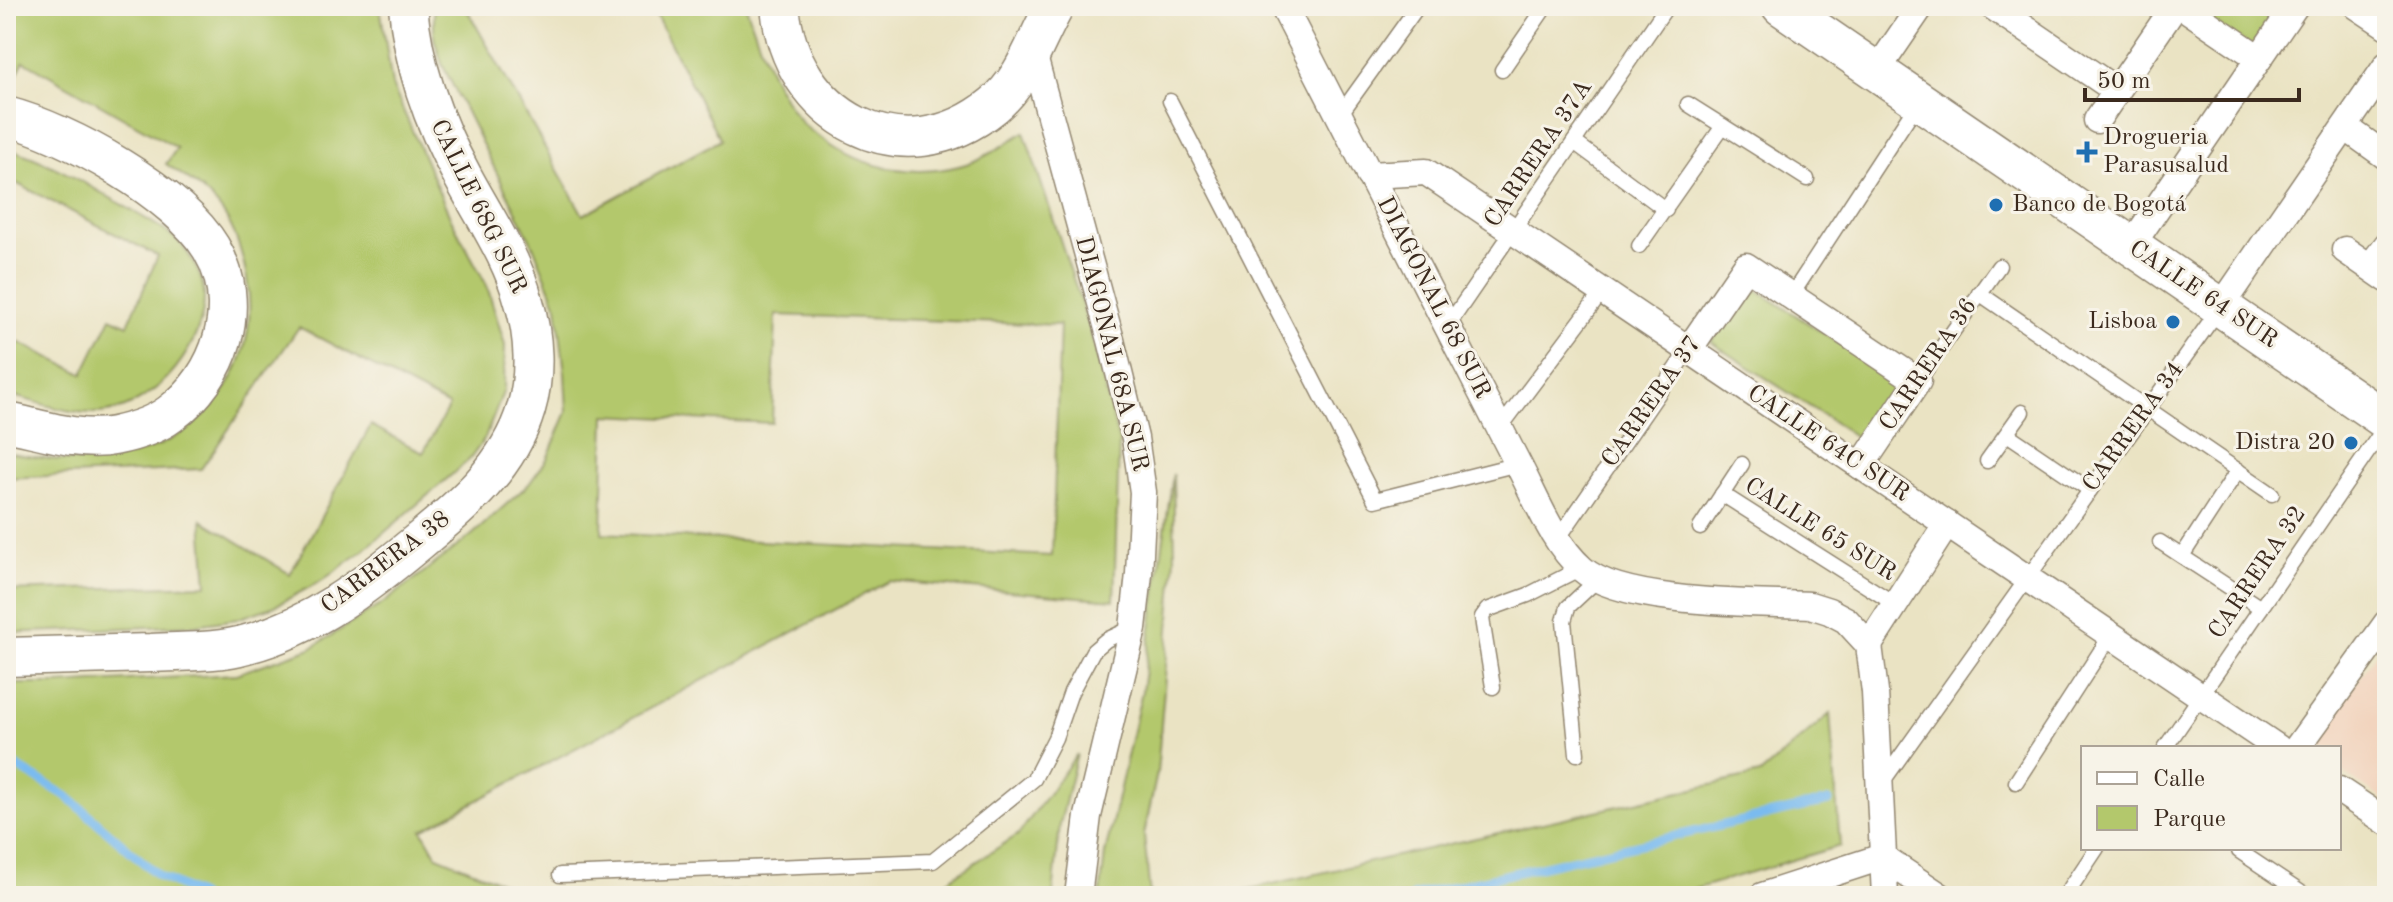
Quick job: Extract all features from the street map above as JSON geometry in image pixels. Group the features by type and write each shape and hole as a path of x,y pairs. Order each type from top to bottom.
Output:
{"street":[{"name":"CALLE 68G SUR","path":"408,6 418,67 433,116 507,257 524,301 532,348 526,410"},
{"path":"780,6 786,39 803,76 818,94 850,121 868,131 913,139 937,136 962,126 997,102 1023,71 1055,6"},
{"name":"DIAGONAL 68 SUR","path":"1283,6 1558,539 1590,574"},
{"name":"CALLE 64 SUR","path":"1781,6 2387,422"},
{"path":"1876,72 1921,6"},
{"path":"1992,6 2117,91"},
{"path":"2097,120 2175,6"},
{"path":"2182,6 2259,58"},
{"path":"2131,246 2295,6"},
{"path":"2357,6 2387,26"},
{"name":"DIAGONAL 68A SUR","path":"1033,53 1111,340 1140,465 1143,492 1133,628 1088,816 1078,896"},
{"name":"CARRERA 34","path":"2221,307 2387,65"},
{"path":"6,116 35,123 61,135 162,194 191,221 211,248 222,270 226,289 225,331 220,350 204,380 169,414 151,425 111,437 88,438 6,422"},
{"path":"2345,127 2387,157"},
{"name":"CALLE 64C SUR","path":"1369,175 1426,172 2275,746"},
{"path":"2345,250 2379,273 2387,245"},
{"name":"CARRERA 37","path":"1689,349 1746,266 1791,296"},
{"path":"1791,296 1918,381"},
{"name":"CARRERA 36","path":"1861,466 1918,381"},
{"name":"CARRERA 38","path":"6,657 212,651 247,644 301,624 366,585 471,496 501,462 526,410"},
{"path":"1869,645 1947,524"},
{"path":"1590,574 1624,590 1810,605 1846,620 1869,645 1875,692 1885,896"},
{"path":"2298,746 2387,623"},
{"path":"2341,791 2387,822"},
{"path":"1762,896 1882,857"},
{"path":"1882,857 1940,896"}],"lane":[{"path":"1339,116 1418,6"},
{"path":"1502,70 1546,6"},
{"name":"CARRERA 37A","path":"1447,327 1667,6"},
{"path":"1170,101 1375,500 1518,464"},
{"path":"1791,296 1919,101"},
{"path":"1688,104 1807,179"},
{"path":"1639,246 1723,126"},
{"path":"1574,142 1666,210"},
{"name":"CARRERA 36","path":"1918,381 1999,266"},
{"path":"1500,428 1603,291"},
{"path":"1979,293 2272,494"},
{"name":"CARRERA 34","path":"1879,788 2221,307"},
{"name":"CARRERA 37","path":"1558,539 1689,349"},
{"path":"1987,461 2022,412"},
{"name":"CARRERA 32","path":"2166,746 2387,422"},
{"path":"2007,434 2090,490"},
{"path":"1700,528 1742,464"},
{"path":"2182,556 2238,470"},
{"name":"CALLE 65 SUR","path":"1722,494 1895,604"},
{"path":"2160,542 2261,608"},
{"path":"1493,687 1482,617 1487,610 1590,574"},
{"path":"1577,754 1564,621 1568,607 1590,574"},
{"path":"560,875 933,861 1034,779 1055,738 1071,692 1093,651 1106,640 1133,628"},
{"path":"2016,782 2111,635"},
{"path":"2065,896 2096,850"},
{"path":"2239,851 2306,896"}],"shaded area":[{"path":"2387,638 2387,802 2341,771 2341,746 2313,746"}],"green space":[{"path":"6,6 380,6 392,85 452,221 487,286 505,345 504,390 485,438 470,459 364,550 323,580 275,606 237,619 196,625 6,633 6,591 207,585 202,520 290,574 371,425 423,453 449,406 299,327 201,469 6,478 6,452 58,460 112,459 145,451 194,424 229,384 247,335 249,307 243,261 222,211 196,185 166,164 177,148 24,61 12,83 6,83"},
{"path":"434,6 465,6 583,215 720,140 652,8 656,6 746,6 768,66 791,109 811,131 859,160 909,170 943,169 976,160 1024,132 1089,326 1119,442 1114,600 889,581 422,830 437,856 534,896 6,896 6,684 236,674 311,648 385,602 472,535 529,484 547,459 567,412 557,306 532,243 442,64 434,38","holes":["776,315 1060,325 1052,556 602,533 605,415 772,423"]},
{"path":"2182,6 2295,6 2259,58"},
{"path":"6,148 70,175 170,234 189,254 196,267 204,293 197,332 188,351 161,384 126,407 107,412 82,412 6,394 6,336 83,374 111,317 128,325 158,256 6,178"},
{"path":"1749,285 1902,384 1864,442 1711,342"},
{"path":"1173,474 1175,557 1157,773 1144,835 1150,896 1100,896 1105,854 1142,691"},
{"path":"1830,714 1840,846 1671,896 1219,896 1760,774"},
{"path":"1077,754 1060,824 1053,896 651,896 945,882 1019,834"}],"waterway":[{"path":"6,760 68,797 159,876 200,896"},
{"path":"1413,896 1829,801"}],"place":[{"name":"Drogueria Parasusalud","path":"2087,152"},
{"name":"Banco de Bogotá","path":"1996,205"},
{"name":"Lisboa","path":"2173,322"},
{"name":"Distra 20","path":"2351,443"}]}
